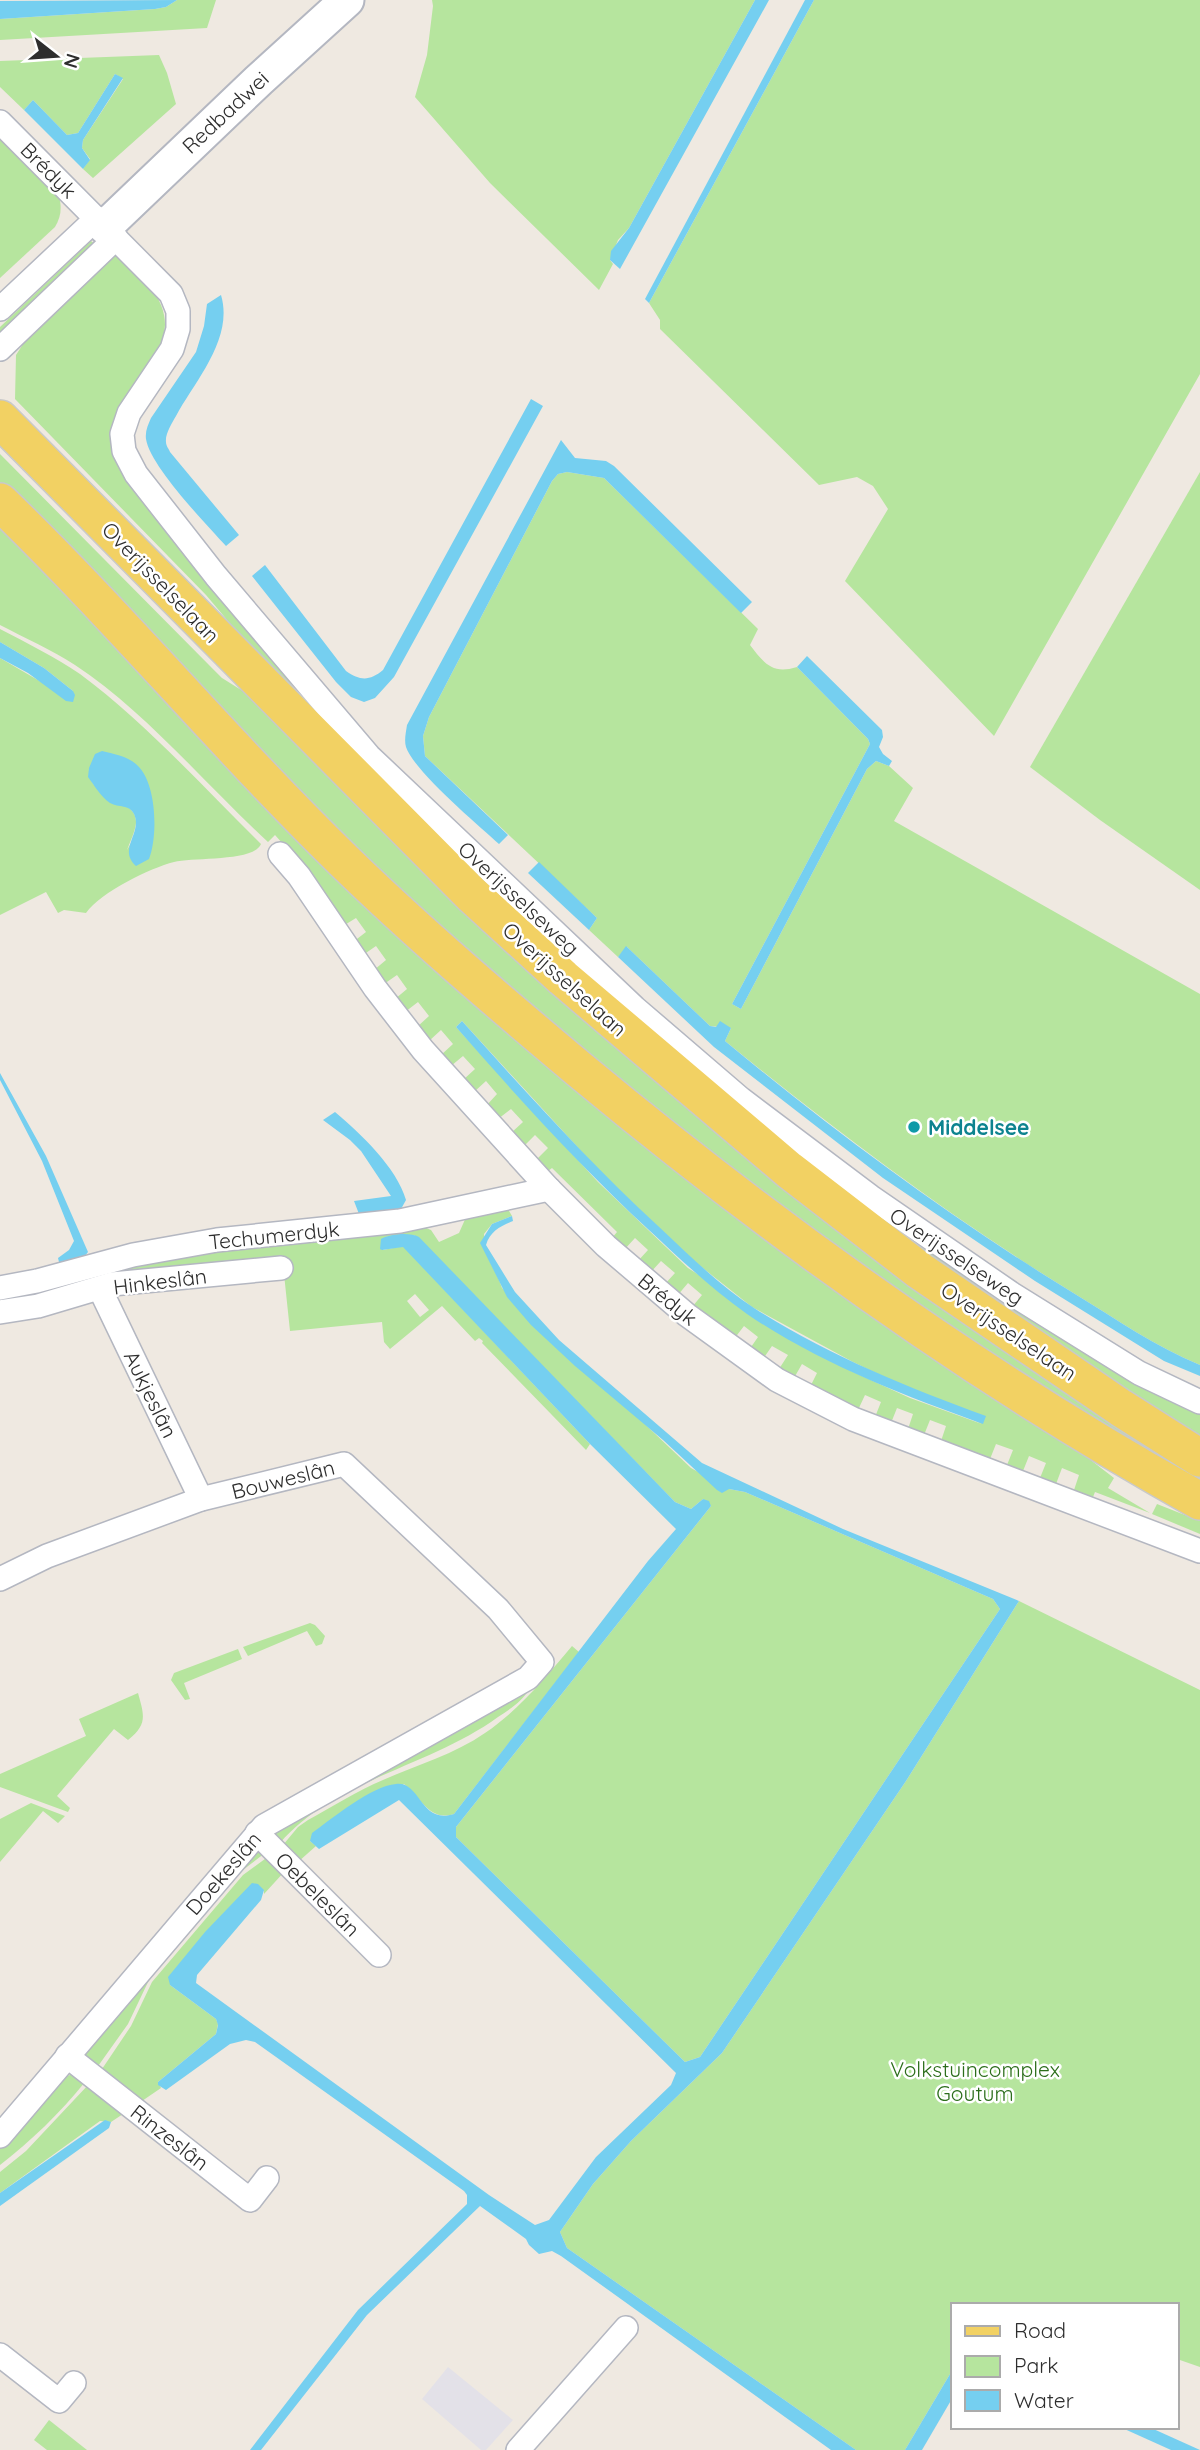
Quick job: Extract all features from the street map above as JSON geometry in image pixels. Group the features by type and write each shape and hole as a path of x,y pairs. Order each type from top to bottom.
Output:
{"main road":[{"name":"Overijsselselaan","path":"0,419 471,894 563,978 789,1170 920,1271 1200,1458"},
{"path":"0,502 114,618 203,717 344,861 487,993 659,1136 788,1235 899,1315 1040,1406 1200,1501"}],"street":[{"name":"Redbadwei","path":"0,349 106,228 259,80 347,0"},
{"name":"Brédyk","path":"0,122 106,228"},
{"name":"Redbadwei","path":"0,309 106,228"},
{"name":"Overijsselseweg","path":"106,228 171,294 178,311 178,329 172,349 129,414 122,434 124,451 136,474 216,576 369,756 635,1007 741,1100 871,1197 1012,1294 1139,1373 1200,1402"},
{"name":"Brédyk","path":"280,854 299,876 375,988 423,1050 549,1189 659,1293 728,1346 805,1396 871,1426 1200,1551"},
{"name":"Techumerdyk","path":"0,1288 37,1281 133,1255 217,1240 400,1221 549,1189"},
{"name":"Hinkeslân","path":"0,1312 38,1306 112,1284 281,1268"},
{"name":"Aukjeslân","path":"100,1289 201,1499"},
{"name":"Bouweslân","path":"0,1579 47,1556 201,1499 344,1464 498,1609 542,1662"},
{"name":"Doekeslân","path":"0,2136 264,1826 528,1678 542,1662"},
{"name":"Oebeleslân","path":"257,1833 379,1955"},
{"name":"Rinzeslân","path":"67,2056 250,2200 267,2178"},
{"path":"518,2450 626,2328"},
{"path":"0,2355 59,2401 74,2384"}],"shaded area":[{"path":"448,2367 513,2420 486,2450 481,2450 422,2399"}],"green space":[{"path":"177,0 216,0 207,28 0,40 0,19 155,9 166,7"},
{"path":"432,0 755,0 629,228 618,240 610,260 613,264 599,290 490,183 415,97 427,55"},
{"path":"814,0 1200,0 1200,374 994,736 845,581 888,509 873,486 857,477 819,485 660,329 660,320 649,303"},
{"path":"159,55 176,104 93,178 83,169 90,159 82,148 83,140 123,79 115,74 78,133 67,135 33,100 24,110 0,87 0,61"},
{"path":"0,137 59,196 61,208 55,227 0,278"},
{"path":"91,241 97,246 0,338 0,327"},
{"path":"113,250 148,284 163,309 164,332 157,352 118,410 112,431 115,457 128,477 305,696 370,768 525,918 736,1107 844,1189 957,1268 1098,1358 1162,1394 1200,1410 1200,1436 1113,1388 924,1257 733,1109 579,976 507,910 297,703 206,595 15,399 16,355 36,324"},
{"path":"0,454 222,678 265,705 467,907 1200,1473 1200,1486 1088,1420 737,1181 404,898 0,483"},
{"path":"567,472 604,478 758,629 750,645 764,662 781,669 797,667 870,744 732,1004 741,1009 867,769 876,761 889,766 913,788 894,821 1200,994 1200,1365 1121,1323 984,1236 896,1174 810,1108 725,1041 731,1028 710,1026 627,947 618,957 589,930 597,918 425,756 423,736 429,717 552,481 558,474"},
{"path":"1200,472 1200,890 1030,767"},
{"path":"0,518 240,773 1114,1478 1108,1488 1150,1513 1095,1492 1093,1497 1074,1490 1079,1475 1062,1468 1056,1484 1040,1478 1046,1463 1029,1456 1023,1471 1007,1465 1013,1450 996,1444 990,1459 941,1441 946,1426 930,1420 924,1435 908,1429 913,1414 897,1408 891,1423 875,1417 881,1402 865,1395 858,1410 810,1387 817,1373 802,1364 794,1378 779,1369 788,1355 772,1346 763,1359 749,1350 758,1337 744,1326 734,1339 692,1307 702,1295 688,1283 677,1296 664,1285 675,1273 661,1261 650,1273 637,1262 648,1250 635,1238 624,1250 612,1238 617,1232 552,1168 548,1171 536,1160 548,1148 535,1135 524,1146 511,1133 523,1122 511,1109 498,1119 486,1106 497,1094 486,1081 474,1092 463,1080 475,1069 463,1056 451,1066 441,1055 453,1044 441,1030 429,1041 417,1027 429,1016 418,1002 405,1012 395,999 407,989 397,975 384,984 374,970 386,960 376,946 363,955 353,942 366,932 356,918 343,926 299,862 275,835 268,842 150,726 101,683 48,649 0,625","holes":["462,1021 604,1176 694,1261 752,1307 853,1362 982,1424 910,1398 849,1370 688,1268 598,1182 456,1027"]},
{"path":"0,629 80,674 151,734 261,844 247,854 174,862 152,870 114,889 86,913 64,910 58,913 46,892 0,915 0,658 43,683 73,691 44,668 0,642","holes":["89,768 153,805 127,850 136,823 134,815 129,808 96,787"]},
{"path":"506,1206 512,1216 492,1224 484,1234 488,1257 502,1288 691,1468 729,1489 745,1492 993,1599 1000,1609 700,2057 685,2062 456,1837 456,1827 711,1506 703,1499 691,1509 675,1502 414,1235 385,1237 383,1250 403,1246 590,1444 586,1450 482,1343 483,1341 479,1338 475,1341 442,1306 390,1349 384,1342 382,1322 290,1331 284,1274 111,1278 102,1268 139,1259 419,1225 431,1230 439,1242 459,1233 467,1215","holes":["415,1294 429,1310 420,1317 407,1301"]},
{"path":"1157,1504 1200,1521 1200,1534 1152,1514"},
{"name":"Volkstuincomplex Goutum","path":"1019,1601 1200,1690 1200,2367 1179,2360 1179,2303 951,2303 951,2372 905,2450 856,2450 567,2248 560,2232 593,2184 631,2141 722,2053 906,1781"},
{"path":"310,1623 325,1636 322,1644 316,1646 307,1631 248,1656 243,1647"},
{"path":"572,1646 579,1652 454,1814 438,1815 426,1807 404,1784 310,1841 316,1846 298,1862 283,1845 298,1827 345,1799 449,1753 485,1733 521,1703"},
{"path":"238,1649 242,1659 184,1683 190,1699 185,1700 171,1680 174,1673"},
{"path":"529,1689 511,1708 472,1734 355,1788 327,1804 302,1822 280,1843 271,1832"},
{"path":"138,1693 143,1713 142,1724 128,1740 114,1729 57,1796 70,1808 68,1812 0,1787 0,1774 86,1736 79,1719"},
{"path":"31,1803 65,1816 58,1823 43,1811 0,1862 0,1819"},
{"path":"254,1852 265,1853 239,1873 159,1966 149,1980 128,2024 96,2069 84,2060 84,2051"},
{"path":"269,1856 285,1871 170,1985 216,2019 216,2034 158,2082 161,2088 142,2101 100,2072 131,2026 152,1982 243,1875"},
{"path":"72,2074 85,2082 45,2126 0,2165 0,2149 59,2080"},
{"path":"89,2084 123,2114 111,2122 100,2121 0,2193 0,2172 26,2151"},
{"path":"49,2420 87,2450 47,2450 34,2440"}],"water":[{"path":"177,0 166,7 155,9 0,19 0,1"},
{"path":"755,0 769,0 620,269 610,260 611,251 629,228"},
{"path":"805,0 814,0 649,303 645,299"},
{"path":"115,74 123,78 83,140 82,148 90,160 83,169 24,110 33,100 67,135 78,133"},
{"path":"221,295 224,311 217,343 171,425 166,442 170,452 239,535 226,546 168,479 157,464 146,439 151,418 196,352 207,304"},
{"path":"531,399 543,406 394,677 375,698 364,702 351,697 336,682 252,576 265,565 346,671 356,677 365,678 378,674 383,670"},
{"path":"561,440 575,458 606,461 614,466 752,602 741,613 604,478 567,472 558,474 429,717 423,736 425,756 508,835 499,844 447,797 411,757 406,747 406,730"},
{"path":"0,642 44,668 73,691 73,702 66,701 28,673 0,658"},
{"path":"807,656 882,730 883,737 879,747 892,761 889,766 876,761 867,769 741,1009 732,1004 870,744 797,667"},
{"path":"102,751 133,762 144,773 149,784 154,810 154,837 149,859 136,866 129,853 136,821 134,814 127,807 107,800 88,777 95,754"},
{"path":"539,862 597,918 589,930 528,873"},
{"path":"626,946 710,1026 716,1027 720,1021 731,1028 725,1041 852,1142 1029,1265 1121,1323 1200,1365 1200,1376 1164,1361 1035,1281 883,1178 714,1047 618,957"},
{"path":"462,1021 606,1176 728,1289 781,1325 838,1355 986,1416 983,1424 832,1363 774,1332 734,1304 673,1253 575,1157 456,1027"},
{"path":"0,1073 46,1156 88,1252 75,1261 59,1262 58,1258 69,1250 74,1241 42,1161 0,1080"},
{"path":"335,1112 367,1141 395,1176 406,1200 401,1209 359,1214 354,1201 391,1196 361,1151 323,1120"},
{"path":"512,1216 513,1221 493,1233 486,1245 515,1292 559,1340 702,1463 843,1529 1019,1601 906,1781 722,2053 631,2141 593,2184 560,2232 567,2248 856,2450 831,2450 561,2256 552,2251 539,2254 526,2239 480,2206 367,2315 261,2450 250,2450 358,2310 467,2204 464,2191 255,2042 246,2040 230,2044 166,2090 158,2085 158,2082 216,2034 218,2025 216,2019 170,1985 168,1977 205,1932 252,1883 258,1884 264,1890 261,1900 197,1975 196,1983 489,2195 535,2225 549,2220 596,2157 671,2085 676,2073 399,1800 319,1849 310,1841 312,1833 352,1804 375,1790 396,1784 411,1789 434,1814 454,1814 648,1561 676,1529 590,1444 403,1247 382,1250 381,1239 400,1234 419,1237 675,1502 691,1509 703,1499 709,1501 711,1506 456,1827 456,1837 685,2062 700,2057 1000,1609 993,1599 745,1492 729,1489 722,1493 717,1490 663,1440 575,1366 531,1325 507,1297 480,1243 492,1224"},
{"path":"105,2120 111,2122 109,2128 0,2206 0,2193"},
{"path":"951,2372 951,2400 922,2450 905,2450"},
{"path":"1124,2429 1153,2429 1200,2450 1171,2450"}],"place":[{"name":"Middelsee","path":"914,1127"}]}
